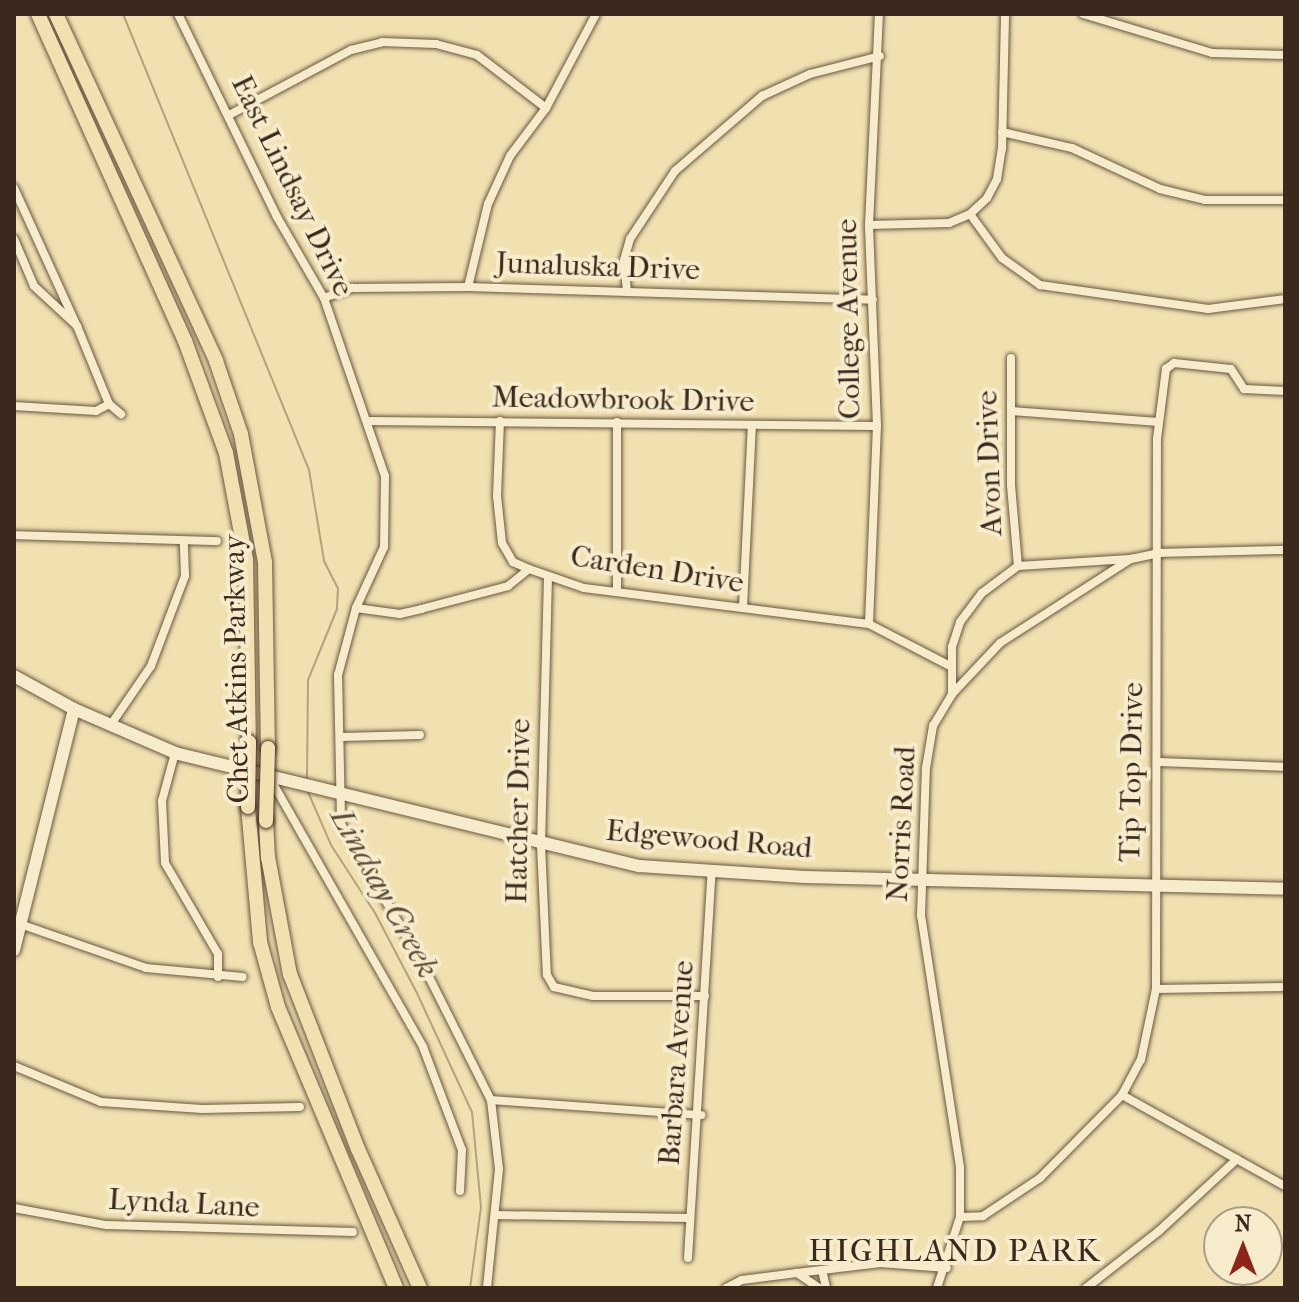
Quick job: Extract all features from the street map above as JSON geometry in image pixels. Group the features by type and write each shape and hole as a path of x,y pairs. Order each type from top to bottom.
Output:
{"highway":[{"name":"Chet Atkins Parkway","path":"38,14 185,341 226,453 246,560 248,807 260,942 278,1007 396,1288"},
{"name":"Chet Atkins Parkway","path":"56,14 216,361 241,434 265,562 266,821 270,873 290,974 358,1149 420,1288"}],"street":[{"name":"East Lindsay Drive","path":"179,14 231,114 277,217 324,298 343,365 368,421 385,476 389,511 384,547 356,608 338,675 342,737 338,796 341,824 353,852 392,909 491,1100 499,1169 487,1288"},
{"path":"468,287 488,204 504,168 546,108 596,14"},
{"name":"College Avenue","path":"869,624 877,426 869,225 880,56 879,14"},
{"path":"869,225 949,223 970,214 997,179 1002,132 1005,14"},
{"path":"1083,14 1212,53 1285,55"},
{"path":"231,114 351,50 382,42 436,44 477,55 546,108"},
{"path":"627,292 624,260 630,239 675,171 762,96 810,74 880,56"},
{"path":"1002,132 1072,148 1160,189 1205,200 1285,200"},
{"path":"14,188 109,404 121,414"},
{"path":"970,214 1002,258 1040,285 1208,309 1285,299"},
{"path":"14,239 34,286 77,326"},
{"name":"Junaluska Drive","path":"324,298 352,288 468,287 873,300"},
{"name":"Avon Drive","path":"1011,358 1018,566"},
{"name":"Tip Top Drive","path":"960,1217 983,1216 1040,1178 1122,1095 1141,1060 1156,989 1154,886 1160,553 1159,422 1166,369 1174,363 1231,369 1244,389 1285,391"},
{"path":"14,406 96,411 109,404"},
{"path":"1011,411 1159,422"},
{"name":"Meadowbrook Drive","path":"368,421 877,426"},
{"path":"500,421 497,496 502,543 513,562 529,569"},
{"path":"617,422 617,592"},
{"path":"743,607 752,426"},
{"path":"14,535 217,541"},
{"path":"112,723 151,666 185,576 184,541"},
{"name":"Norris Road","path":"937,1288 947,1268 960,1217 957,1130 935,1021 920,880 933,726 952,694 1000,643 1131,559 1160,553 1285,550"},
{"path":"952,694 950,666 960,622 982,593 1018,566 1131,559"},
{"name":"Carden Drive","path":"356,608 400,614 508,586 529,569 548,577 617,592 869,624 950,666"},
{"name":"Hatcher Drive","path":"548,577 541,845 547,975 554,987 568,992 608,996 705,996"},
{"name":"Edgewood Road","path":"14,676 74,709 175,753 320,792 639,866 920,880 1285,889"},
{"path":"14,950 74,709"},
{"path":"342,737 420,735"},
{"path":"175,753 162,801 165,863 218,954 218,977"},
{"path":"1157,762 1285,767"},
{"path":"271,780 423,1047 462,1150 460,1191"},
{"name":"Barbara Avenue","path":"688,1258 689,1218 701,1115 712,871"},
{"path":"20,924 146,968 243,977"},
{"path":"1156,989 1285,987"},
{"path":"14,1066 101,1102 202,1109 300,1107"},
{"path":"1122,1095 1285,1186"},
{"path":"491,1100 701,1115"},
{"path":"1086,1288 1159,1231 1237,1159"},
{"name":"Lynda Lane","path":"14,1208 106,1225 353,1232"},
{"path":"496,1215 689,1218"},
{"path":"726,1288 742,1280 880,1263 947,1268"},
{"path":"822,1270 826,1288"},
{"path":"797,1273 819,1288"}],"waterway":[{"path":"123,14 309,470 324,561 338,588 337,609 308,680 307,781"},
{"name":"Lindsay Creek","path":"308,792 331,845 375,913 416,991 472,1112 481,1207 470,1288"}],"district":[{"name":"HIGHLAND PARK","path":"955,1251"}]}
